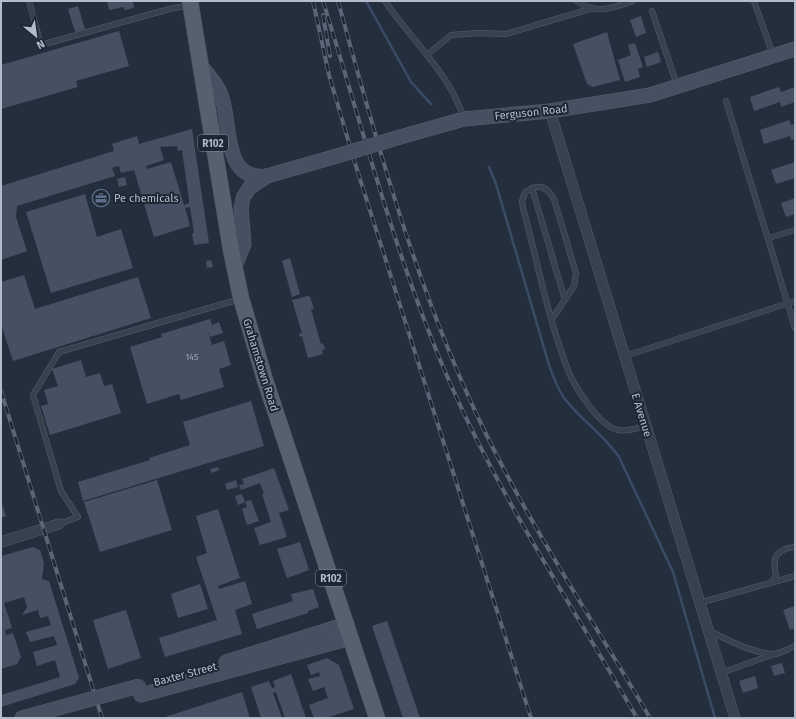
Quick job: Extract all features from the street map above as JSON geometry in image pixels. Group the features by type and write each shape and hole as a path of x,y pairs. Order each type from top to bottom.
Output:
{"main road":[{"name":"Grahamstown Road","path":"191,3 234,269 241,298 261,366 377,718"},
{"name":"Ferguson Road","path":"234,269 244,244 241,209 243,198 253,184 267,176 464,119 550,111 636,98 795,49"},
{"name":"Ferguson Road","path":"200,64 222,95 231,149 236,162 253,176 267,176"},
{"name":"Baxter Street","path":"22,718 74,709 140,691 239,659 349,631"},
{"name":"Baxter Street","path":"57,718 74,709"}],"street":[{"name":"E Avenue","path":"550,111 735,718"},
{"path":"1,542 59,524"}],"lane":[{"path":"29,1 41,45 191,3"},
{"path":"385,1 427,55 458,100 464,119"},
{"path":"577,1 590,9"},
{"path":"427,55 451,35 473,33 506,34 590,9 607,9 633,1"},
{"path":"754,1 773,56"},
{"path":"652,11 677,86"},
{"path":"726,101 769,238 795,328"},
{"path":"552,319 574,286 576,273 558,210 549,191 543,187 532,188 523,196 523,208 552,319 566,366 593,409 605,423 617,430 626,430 645,426"},
{"path":"532,188 565,300"},
{"path":"769,238 795,230"},
{"path":"59,524 78,517 61,491 33,395 59,352 241,298"},
{"path":"624,356 795,301"},
{"path":"771,583 776,576 773,565 776,555 782,549 795,547"},
{"path":"699,603 795,576"},
{"path":"708,630 730,641 753,649 775,654"},
{"path":"721,673 795,646"}],"building":[{"path":"107,1 133,1 134,8 125,10 124,7 109,10"},
{"path":"78,6 85,29 75,32 68,9"},
{"path":"641,16 646,33 636,37 630,20"},
{"path":"119,31 129,66 76,81 78,87 1,109 1,65"},
{"path":"607,32 620,80 593,87 587,84 573,44"},
{"path":"635,43 643,67 638,69 640,77 625,82 618,60 631,55 628,45"},
{"path":"658,52 661,62 647,67 644,57"},
{"path":"779,87 781,92 795,87 795,102 781,107 780,102 754,111 750,97"},
{"path":"789,120 791,125 795,124 795,139 791,140 790,136 764,144 760,130"},
{"path":"192,129 209,243 194,245 192,233 194,233 190,207 185,208 190,226 154,237 134,170 121,173 119,166 112,168 115,176 17,206 16,217 27,251 1,260 1,186 114,151 112,144 137,136 139,144","holes":["177,146 178,151 182,150 189,200 189,203 184,205 171,162 147,169 146,166 164,160 160,147"]},
{"path":"795,162 795,178 776,184 771,170"},
{"path":"125,177 127,185 119,187 117,179"},
{"path":"85,194 97,237 121,229 133,268 51,293 26,212"},
{"path":"795,198 795,214 786,217 781,203"},
{"path":"290,258 300,294 292,297 282,261"},
{"path":"211,260 213,267 207,268 206,261"},
{"path":"24,275 35,309 138,277 151,318 13,361 1,324 1,282"},
{"path":"308,296 310,297 314,309 311,309 321,344 323,343 325,349 322,350 323,354 308,358 302,336 300,337 299,334 302,333 292,300"},
{"path":"210,319 212,325 219,322 223,333 210,337 206,326 212,345 224,341 231,365 219,369 224,387 181,400 179,394 147,404 130,347 162,337 161,334"},
{"path":"81,360 86,377 100,373 104,386 112,384 121,413 50,435 41,406 48,404 44,390 58,386 52,369"},
{"path":"251,401 264,446 83,501 78,482 150,460 149,458 190,445 183,422"},
{"path":"218,467 219,470 212,473 210,469"},
{"path":"274,468 289,510 279,513 287,537 260,545 254,528 271,522 262,494 264,494 260,483 241,490 239,485 244,484 242,479"},
{"path":"157,480 172,530 100,552 84,502"},
{"path":"236,480 238,487 227,490 225,484"},
{"path":"242,494 245,502 238,505 235,496"},
{"path":"251,500 259,521 247,525 242,509 247,507 245,502"},
{"path":"1,501 6,516 1,518"},
{"path":"218,509 240,578 218,586 219,589 245,581 252,604 235,610 242,634 165,657 159,638 217,620 196,557 207,553 196,516"},
{"path":"300,542 309,570 287,578 277,549"},
{"path":"33,547 40,550 44,563 42,579 49,581 79,678 75,684 1,707 1,695 60,677 55,660 37,666 33,652 57,645 54,636 30,642 26,632 51,625 48,616 40,618 38,610 22,615 27,607 24,597 4,603 12,628 5,630 6,635 13,633 21,657 17,664 1,669 1,616 3,616 1,610 1,556"},
{"path":"200,584 208,609 178,618 171,594"},
{"path":"313,589 319,607 308,611 308,613 257,629 252,614 293,601 291,594"},
{"path":"795,606 795,628 790,630 783,610"},
{"path":"126,610 141,658 108,669 93,620"},
{"path":"387,621 420,718 403,718 372,626"},
{"path":"327,658 339,665 354,709 326,718 314,718 309,705 328,698 324,687 313,691 308,679 320,676 319,672 311,675 307,665"},
{"path":"782,663 785,673 774,676 771,666"},
{"path":"291,674 306,718 285,718 276,692 273,693 282,718 261,718 251,687 269,681 272,688 275,687 273,681"},
{"path":"755,676 758,688 743,693 739,681"},
{"path":"242,692 250,718 162,718"}],"waterway":[{"path":"366,1 411,82 431,104"},
{"path":"489,167 496,184 555,382 570,406 606,441 619,457 673,572 715,718"}],"railway":[{"path":"313,1 329,75 354,160 531,718"},
{"path":"323,1 381,194 413,289 450,383 470,427 515,512 637,718"},
{"path":"338,1 402,221 420,276 462,382 486,434 544,542 650,718"},
{"path":"323,15 330,56"},
{"path":"1,391 102,718"}],"place":[{"name":"Pe chemicals","path":"101,198"}]}
